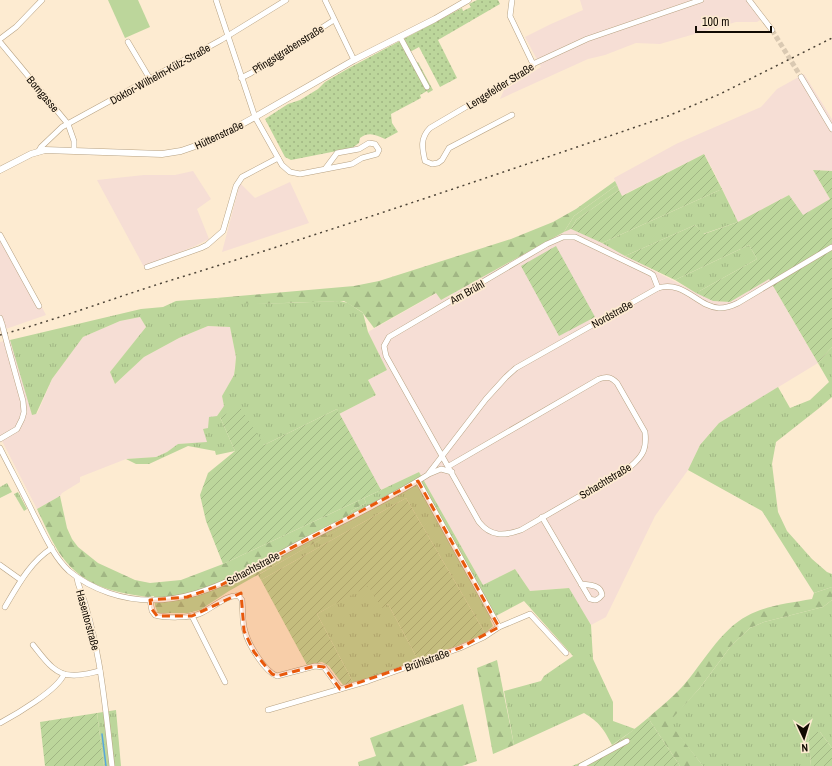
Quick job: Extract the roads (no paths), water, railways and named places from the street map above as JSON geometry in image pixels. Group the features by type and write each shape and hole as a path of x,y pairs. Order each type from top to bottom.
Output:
{"street":[{"path":"0,41 42,0"},
{"path":"216,0 255,117 278,158 287,170 294,174 300,174 347,165 362,158 378,154 380,151 375,144 370,143 359,149 337,153 325,169"},
{"name":"Doktor-Wilhelm-Külz-Straße","path":"38,152 59,129 228,36 286,0"},
{"path":"324,0 354,60"},
{"name":"Hüttenstraße","path":"0,170 38,152 74,150 140,154 171,153 208,142 255,117 354,60 468,0"},
{"path":"512,0 510,16 533,64"},
{"name":"Lengefelder Straße","path":"512,115 449,148 442,160 438,163 432,164 425,161 422,141 430,128 528,71 532,68 533,64 587,39 701,0"},
{"path":"749,0 772,30"},
{"name":"Pfingstgrabenstraße","path":"241,78 334,20"},
{"path":"400,37 427,87"},
{"name":"Borngasse","path":"0,41 68,124 71,129 74,150"},
{"path":"128,42 150,79"},
{"path":"801,77 830,119 832,129"},
{"path":"147,268 207,245 223,230 236,186 240,179 278,158"},
{"path":"0,235 39,306"},
{"name":"Am Brühl","path":"442,455 386,356 384,346 389,337 547,244 566,236 579,238 650,273 653,275 658,288"},
{"path":"658,288 673,287 710,306 718,308 727,307 738,303 832,247"},
{"name":"Nordstraße","path":"429,474 486,399 516,368 658,288"},
{"path":"0,318 23,401 24,414 17,429 0,439"},
{"name":"Schachtstraße","path":"442,455 484,528 492,533 510,534 521,530 630,467 637,461 645,449 645,432 617,383 612,378 606,377 599,379 449,466"},
{"name":"Hasentorstraße","path":"0,448 52,548 66,568 77,578 93,630 100,671 112,766"},
{"name":"Schachtstraße","path":"77,578 96,588 131,599 150,600 180,598 213,589 353,516 429,474 441,469 452,472"},
{"path":"418,481 499,627"},
{"path":"542,518 581,584"},
{"path":"5,607 31,567 43,554 52,548"},
{"path":"0,565 22,580"},
{"path":"150,600 152,612 155,615 192,616 204,612 231,596 239,596 242,600 244,631 246,636 254,652 272,674 277,676 315,666 324,667 340,689"},
{"name":"Brühlstraße","path":"268,710 368,681 460,648 499,627 530,614 566,653"},
{"path":"192,616 225,682"},
{"path":"33,645 56,670 64,674 75,675 100,671"},
{"path":"0,723 27,708 53,688 61,680 64,674"},
{"path":"581,766 627,741"}],"waterway":[{"path":"102,734 106,766"}],"tunnel":[{"path":"772,30 801,77"}],"railway":[{"path":"0,335 360,220 668,116 720,94 832,38"}]}
